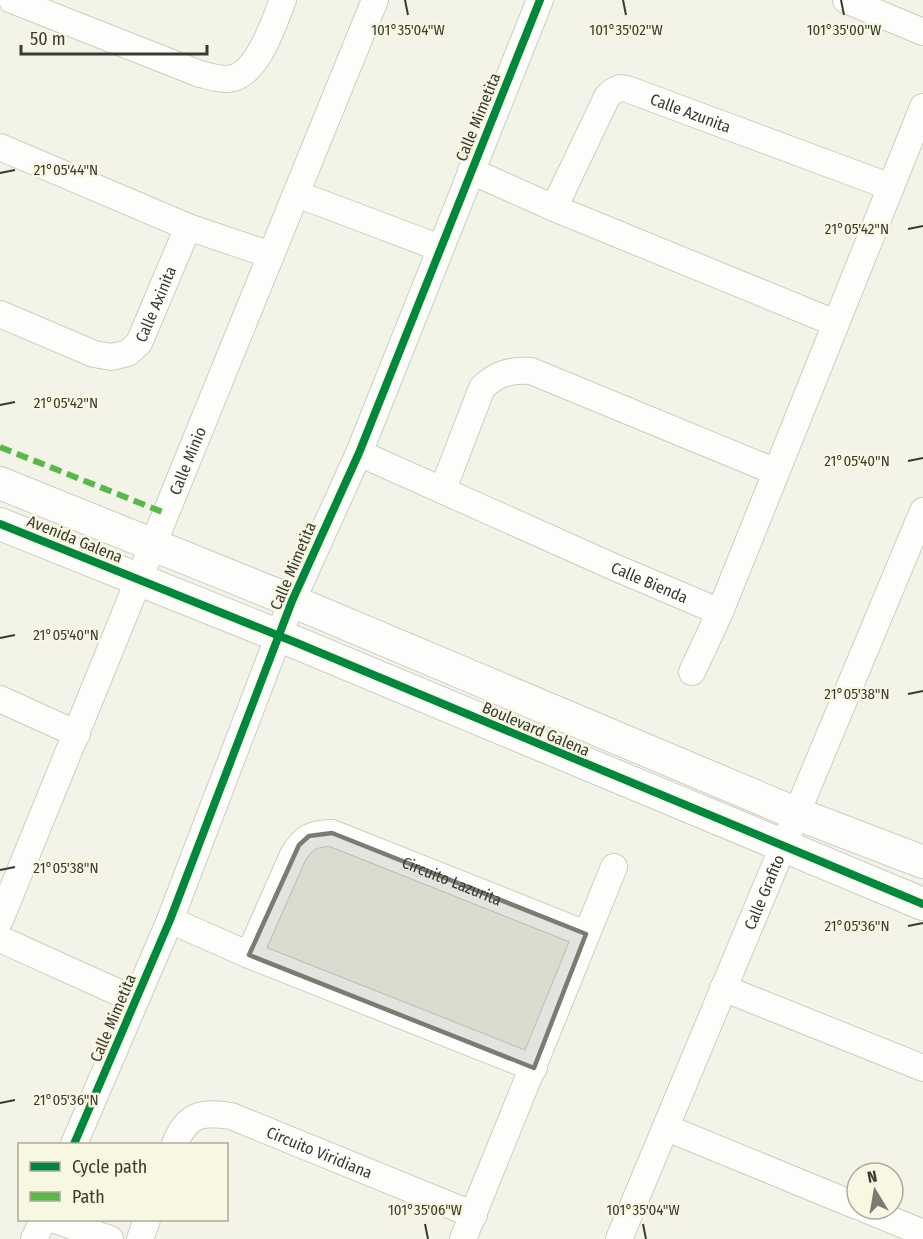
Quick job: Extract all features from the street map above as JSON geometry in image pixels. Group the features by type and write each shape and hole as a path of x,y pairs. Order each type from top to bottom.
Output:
{"street":[{"path":"12,0 189,70 218,78 233,78 246,70 258,57 284,0"},
{"name":"Calle Minio","path":"0,920 375,0"},
{"name":"Calle Mimetita","path":"74,1143 170,920 292,601 359,453 540,0"},
{"path":"846,0 923,32"},
{"name":"Calle Azunita","path":"554,208 604,102 612,92 620,88 891,187"},
{"path":"692,672 720,612 922,109"},
{"path":"0,147 188,226 271,255"},
{"path":"471,171 554,208 835,323"},
{"path":"297,194 440,248"},
{"name":"Calle Axinita","path":"0,314 94,354 112,357 128,353 139,343 188,226"},
{"path":"443,489 482,388 504,372 517,370 531,371 776,472"},
{"name":"Calle Bienda","path":"359,453 720,612"},
{"name":"Avenida Galena","path":"0,483 154,544"},
{"name":"Avenida Galena","path":"0,524 139,580"},
{"name":"Calle Grafito","path":"619,1239 667,1128 795,813 921,524"},
{"name":"Boulevard Galena","path":"154,544 795,813 918,852"},
{"name":"Boulevard Galena","path":"139,580 923,904"},
{"path":"0,699 77,734"},
{"name":"Circuito Lazurita","path":"249,955 292,855 304,840 317,833 332,833 586,934"},
{"path":"463,1239 614,867"},
{"path":"170,920 249,955 534,1068"},
{"path":"0,939 135,1000"},
{"path":"723,988 923,1068"},
{"name":"Circuito Viridiana","path":"176,1143 185,1124 199,1115 214,1113 231,1116 474,1215"},
{"path":"667,1128 845,1201"},
{"path":"34,1239 43,1221"},
{"path":"58,1221 110,1239"},
{"path":"140,1239 147,1221"},
{"path":"894,1221 923,1233"}],"highlighted area":[{"path":"332,833 586,934 534,1068 249,955 299,845 309,836"}],"marked path":[{"path":"0,447 165,513"}],"cycle path":[{"path":"74,1143 170,920 292,601 359,453 540,0"},
{"path":"0,524 297,643 923,904"}]}
